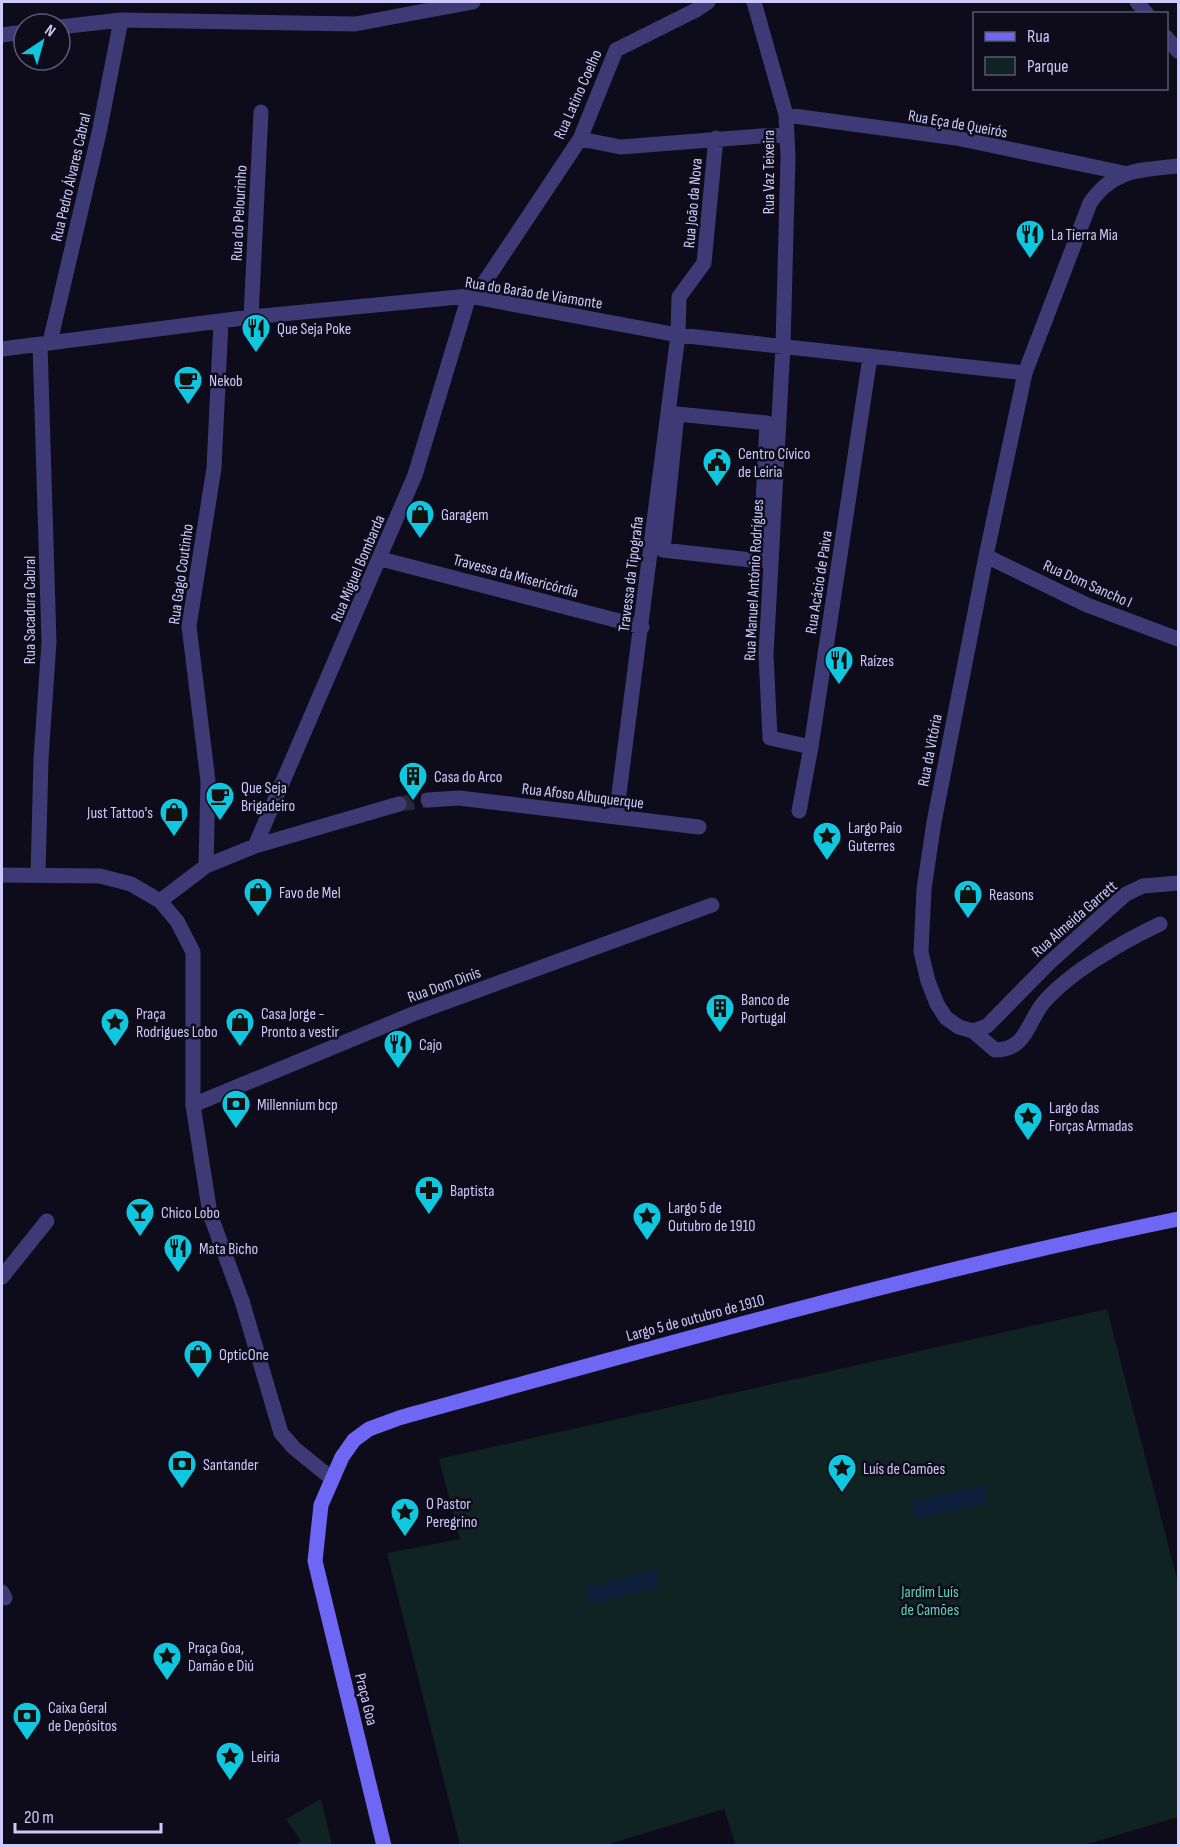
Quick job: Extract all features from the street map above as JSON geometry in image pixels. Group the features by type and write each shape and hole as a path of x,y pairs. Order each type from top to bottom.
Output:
{"main road":[{"name":"Largo 5 de outubro de 1910","path":"315,1560 321,1505 331,1478 354,1440 369,1429 399,1418 740,1323 1064,1242 1179,1219"},
{"name":"Praça Goa","path":"315,1560 384,1845"}],"street":[{"path":"72,26 121,20 355,24 473,2"},
{"name":"Rua Latino Coelho","path":"469,296 484,283 580,139 616,50 708,2"},
{"name":"Rua Vaz Teixeira","path":"754,2 786,115 783,346"},
{"name":"Rua Pedro Álvares Cabral","path":"45,343 99,133 121,20"},
{"path":"1168,37 1179,51"},
{"name":"Rua do Pelourinho","path":"251,317 261,112"},
{"name":"Rua Eça de Queirós","path":"786,115 956,138 1124,173"},
{"path":"580,139 621,147 787,134"},
{"name":"Rua João da Nova","path":"678,335 678,297 704,263 716,138"},
{"path":"1124,173 1179,166"},
{"name":"Rua da Vitória","path":"973,1032 959,1027 946,1018 937,1005 921,952 924,889 934,822 986,556 1025,373 1090,203 1097,192 1124,173"},
{"name":"Rua do Barão de Viamonte","path":"2,349 251,317 469,296 678,335 1025,373"},
{"name":"Rua Miguel Bombarda","path":"255,846 381,559 415,475 469,296"},
{"name":"Rua Gago Coutinho","path":"206,866 208,782 189,626 214,468 220,322"},
{"name":"Travessa da Tipografia","path":"616,817 678,335"},
{"name":"Rua Sacadura Cabral","path":"38,875 41,759 49,642 45,343"},
{"name":"Rua Manuel António Rodrigues","path":"783,346 766,654 770,738 811,747"},
{"name":"Rua Acácio de Paiva","path":"799,812 811,747 870,357"},
{"path":"677,414 767,423 760,561 663,550 677,414"},
{"name":"Rua Dom Sancho I","path":"986,556 1087,605 1179,639"},
{"name":"Travessa da Misericórdia","path":"381,559 642,627"},
{"name":"Rua Afoso Albuquerque","path":"428,800 459,798 699,827"},
{"path":"159,901 206,866 255,846 399,804"},
{"path":"2,875 100,876 131,884 159,901 177,921 193,952 193,1105 210,1214 242,1301 281,1433 294,1448 331,1478"},
{"name":"Rua Almeida Garrett","path":"973,1032 987,1026 1031,981 1126,894 1143,886 1179,883"},
{"name":"Rua Dom Dinis","path":"193,1105 413,1014 712,905"},
{"path":"973,1032 995,1050 1008,1050 1021,1041 1044,1002 1068,981 1127,939 1160,924"},
{"path":"2,1277 47,1221"}],"green space":[{"name":"Jardim Luís de Camões","path":"1107,1309 1178,1583 1178,1817 1084,1845 736,1846 724,1809 606,1845 460,1845 387,1553 460,1539 439,1459"},
{"path":"321,1799 332,1845 295,1845 301,1841 286,1819"}],"water":[{"path":"984,1485 988,1503 916,1519 912,1501"},
{"path":"656,1569 660,1587 589,1605 585,1588"}],"tunnel":[{"path":"399,804 428,800"}],"place":[{"name":"La Tierra Mia","path":"1030,260"},
{"name":"Que Seja Poke","path":"256,354"},
{"name":"Nekob","path":"188,406"},
{"name":"Centro Cívico de Leiria","path":"717,488"},
{"name":"Garagem","path":"420,540"},
{"name":"Raízes","path":"839,686"},
{"name":"Casa do Arco","path":"413,802"},
{"name":"Que Seja Brigadeiro","path":"220,822"},
{"name":"Just Tattoo's","path":"174,838"},
{"name":"Largo Paio Guterres","path":"827,862"},
{"name":"Favo de Mel","path":"258,918"},
{"name":"Reasons","path":"968,920"},
{"name":"Banco de Portugal","path":"720,1034"},
{"name":"Praça Rodrigues Lobo","path":"115,1048"},
{"name":"Casa Jorge - Pronto a vestir","path":"240,1048"},
{"name":"Cajo","path":"398,1070"},
{"name":"Millennium bcp","path":"236,1130"},
{"name":"Largo das Forças Armadas","path":"1028,1142"},
{"name":"Baptista","path":"429,1216"},
{"name":"Chico Lobo","path":"140,1238"},
{"name":"Largo 5 de Outubro de 1910","path":"647,1242"},
{"name":"Mata Bicho","path":"178,1274"},
{"name":"OpticOne","path":"198,1380"},
{"name":"Santander","path":"182,1490"},
{"name":"Luís de Camões","path":"842,1494"},
{"name":"O Pastor Peregrino","path":"405,1538"},
{"name":"Praça Goa, Damão e Diú","path":"167,1682"},
{"name":"Caixa Geral de Depósitos","path":"27,1742"},
{"name":"Leiria","path":"230,1782"}]}
